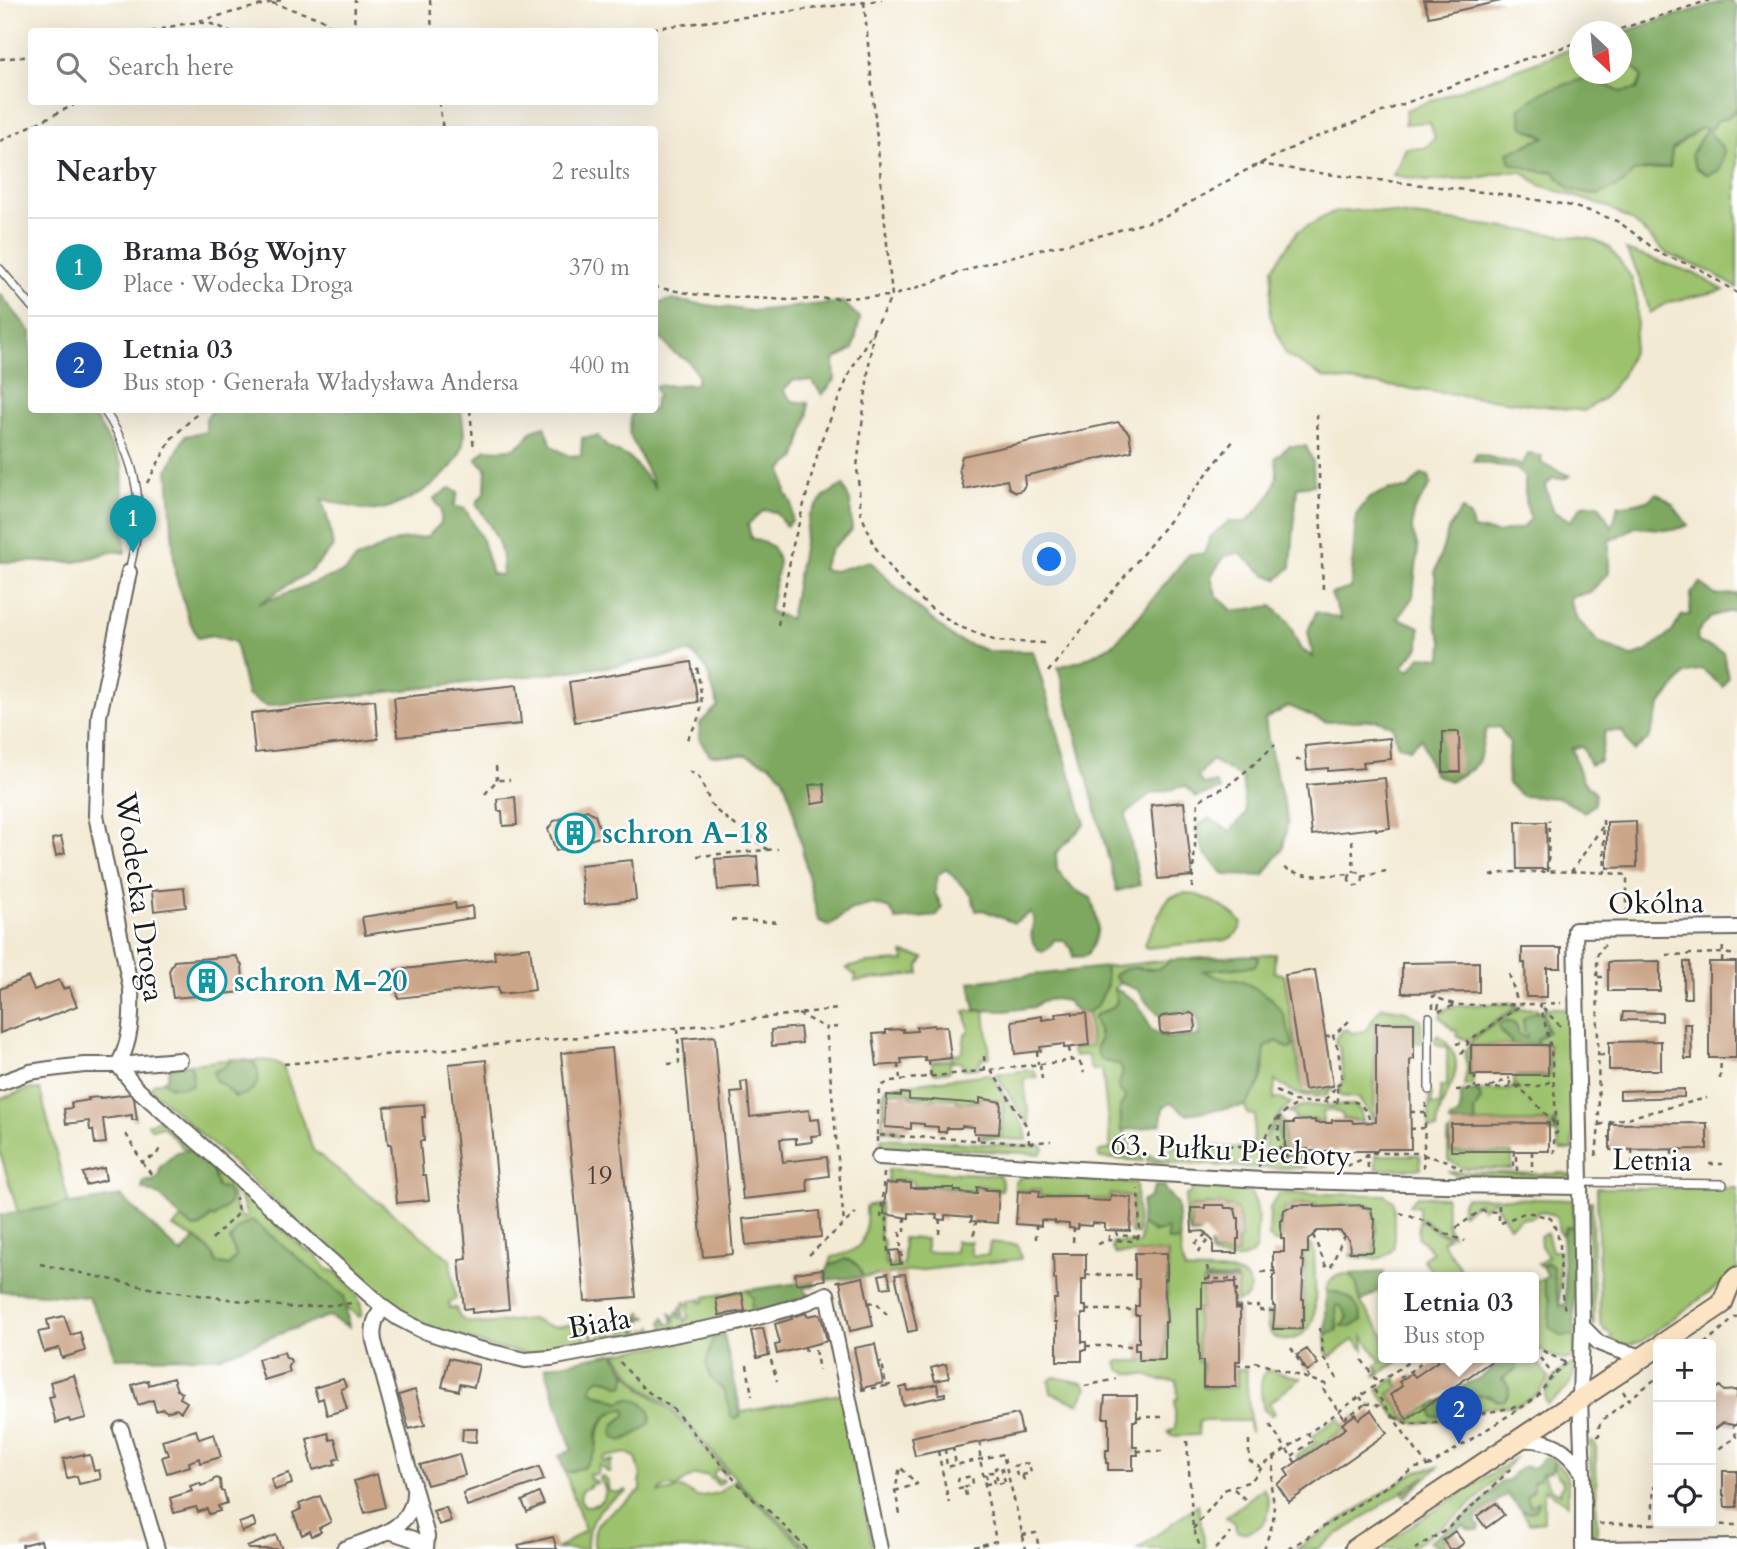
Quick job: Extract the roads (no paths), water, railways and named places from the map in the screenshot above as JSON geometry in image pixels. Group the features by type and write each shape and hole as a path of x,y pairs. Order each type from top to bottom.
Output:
{"main road":[{"path":"1673,1339 1732,1307 1730,1284 1737,1278"},
{"path":"1354,1549 1653,1350"}],"street":[{"name":"Wodecka Droga","path":"118,1065 131,1028 131,990 96,815 99,716 129,572"},
{"name":"Okólna","path":"1585,1183 1575,930 1737,928"},
{"path":"0,1083 30,1072 50,1069 180,1060"},
{"name":"Biała","path":"118,1065 136,1088 379,1305 421,1330 475,1348 516,1358 540,1359 737,1323 798,1306 827,1294 880,1549"},
{"name":"63. Pułku Piechoty","path":"882,1157 1262,1180 1443,1185 1585,1183"},
{"path":"1585,1183 1580,1399 1583,1548 1737,1547"},
{"path":"379,1305 374,1323 374,1341 427,1536 426,1548"},
{"path":"1582,1326 1599,1343 1616,1350 1653,1349"},
{"path":"121,1429 157,1549"},
{"path":"1520,1440 1538,1440 1563,1450 1583,1474"},
{"path":"344,1549 389,1531 403,1522 411,1511 415,1497 412,1481"},
{"path":"389,1531 414,1539 426,1548"}],"lane":[{"path":"0,269 28,302"},
{"name":"Wodecka Droga","path":"106,413 125,448 138,502 138,519 129,572"},
{"path":"1429,1017 1429,1090"},
{"name":"Letnia","path":"1585,1183 1723,1184"}],"place":[{"name":"Brama Bóg Wojny","path":"133,553"},
{"name":"schron A-18","path":"575,833"},
{"name":"schron M-20","path":"207,981"},
{"name":"Letnia 03","path":"1459,1444"}]}
